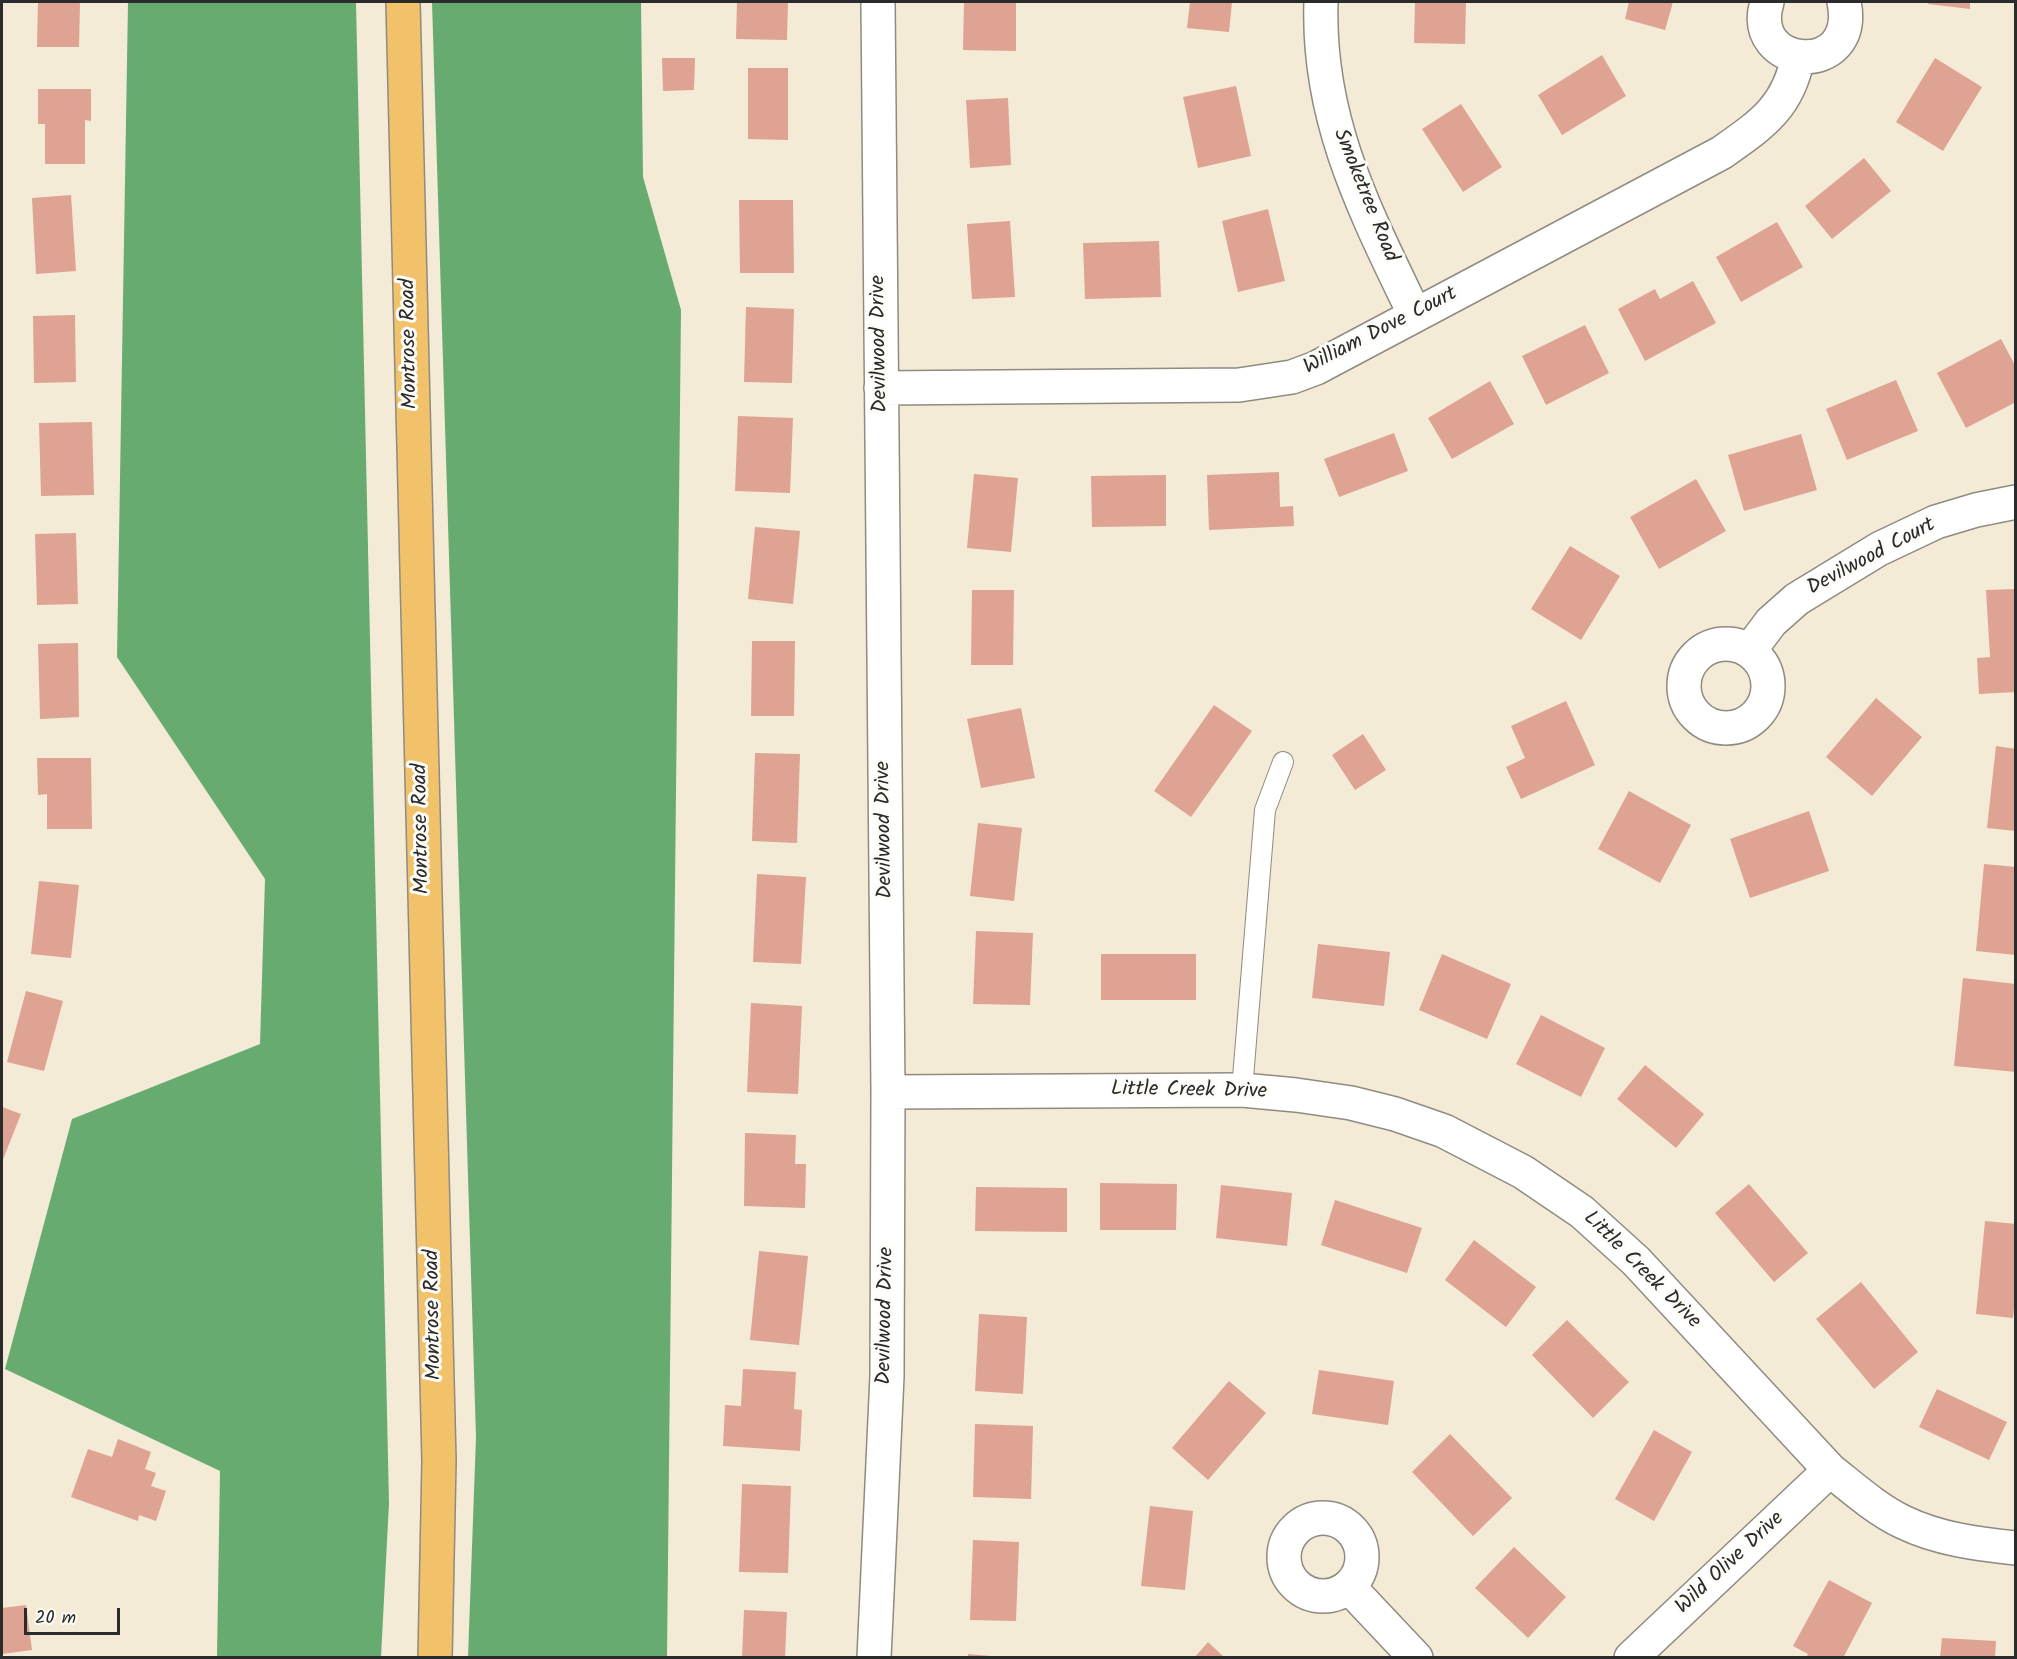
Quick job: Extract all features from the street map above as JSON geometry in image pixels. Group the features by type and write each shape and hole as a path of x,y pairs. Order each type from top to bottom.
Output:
{"main road":[{"name":"Montrose Road","path":"403,2 439,1461 435,1658"}],"street":[{"name":"Devilwood Drive","path":"874,1658 887,1376 888,1092 878,2"},
{"name":"Smoketree Road","path":"1321,2 1324,63 1334,120 1350,174 1415,315"},
{"path":"1767,2 1764,17 1767,31 1774,44 1785,53 1798,57 1813,57 1826,52 1837,43 1844,30 1846,16 1844,2"},
{"name":"William Dove Court","path":"882,388 1212,386 1292,377 1316,369 1720,153 1759,126 1782,101 1794,78 1798,57"},
{"name":"Devilwood Court","path":"1750,650 1771,622 1797,599 1879,549 1936,522 1976,510 2016,502"},
{"name":"Little Creek Drive","path":"888,1092 1242,1090 1350,1103 1395,1114 1444,1131 1523,1172 1582,1212 1636,1261 1830,1470 1865,1498 1902,1522 1967,1543 2016,1548"},
{"name":"Wild Olive Drive","path":"1631,1658 1830,1470"},
{"path":"1349,1587 1416,1658"}],"lane":[{"path":"1242,1090 1265,810 1283,762"}],"green space":[{"path":"128,2 356,2 389,1503 381,1657 217,1657 220,1471 5,1369 72,1119 260,1044 265,879 117,657"},
{"path":"432,2 641,2 643,177 681,310 667,1657 468,1657 476,1437"}],"building":[{"path":"38,2 80,2 79,47 37,47"},
{"path":"737,2 788,2 787,40 736,39"},
{"path":"964,2 1016,2 1016,51 963,50"},
{"path":"1190,2 1232,2 1229,32 1187,28"},
{"path":"1415,2 1466,2 1465,44 1414,43"},
{"path":"1629,2 1673,2 1665,30 1625,19"},
{"path":"1928,2 1970,2 1970,9 1928,4"},
{"path":"1602,55 1626,96 1562,135 1538,95"},
{"path":"662,58 695,58 694,90 663,91"},
{"path":"1935,58 1982,87 1943,151 1896,122"},
{"path":"748,68 788,68 788,140 748,139"},
{"path":"1236,86 1251,156 1198,168 1183,97"},
{"path":"38,89 91,89 91,121 85,120 85,164 45,164 45,124 38,124"},
{"path":"1008,98 1011,165 970,168 966,100"},
{"path":"1461,104 1502,167 1463,192 1422,129"},
{"path":"1864,158 1891,191 1832,239 1805,206"},
{"path":"71,195 76,271 36,274 32,198"},
{"path":"739,200 793,200 794,273 740,273"},
{"path":"1268,209 1285,281 1238,292 1222,221"},
{"path":"1010,221 1015,297 972,299 967,224"},
{"path":"1777,222 1803,267 1741,302 1716,257"},
{"path":"1159,241 1161,297 1085,299 1083,243"},
{"path":"1693,281 1716,323 1645,361 1618,309 1655,289 1660,299"},
{"path":"746,307 794,309 792,383 744,382"},
{"path":"75,315 76,382 34,383 33,316"},
{"path":"1585,325 1609,373 1546,405 1522,356"},
{"path":"2001,339 2016,367 2016,402 1966,428 1937,373"},
{"path":"1896,380 1918,431 1847,460 1826,409"},
{"path":"1490,381 1514,424 1452,459 1428,418"},
{"path":"738,416 793,418 790,493 735,491"},
{"path":"92,422 94,495 41,496 39,423"},
{"path":"1394,433 1408,471 1339,497 1324,459"},
{"path":"1801,434 1817,490 1744,511 1728,455"},
{"path":"1279,472 1280,507 1293,506 1294,526 1209,530 1207,475"},
{"path":"974,474 1018,478 1011,552 967,548"},
{"path":"1166,475 1166,526 1092,527 1091,476"},
{"path":"1696,479 1726,531 1659,569 1630,517"},
{"path":"755,527 800,531 793,604 748,599"},
{"path":"76,533 78,604 37,605 35,534"},
{"path":"1570,546 1620,576 1581,640 1531,609"},
{"path":"2016,589 2016,692 1979,694 1977,658 1990,657 1986,590"},
{"path":"972,590 1014,590 1013,665 971,665"},
{"path":"752,641 795,641 794,716 751,716"},
{"path":"78,643 79,717 40,719 38,644"},
{"path":"1876,698 1922,737 1872,796 1826,757"},
{"path":"1566,701 1595,765 1521,799 1506,767 1525,758 1511,726"},
{"path":"1214,705 1252,731 1191,817 1154,791"},
{"path":"1021,708 1035,778 981,788 967,719"},
{"path":"1363,734 1386,770 1355,790 1332,755"},
{"path":"1996,746 2016,749 2016,831 1987,828"},
{"path":"755,753 800,754 797,843 752,841"},
{"path":"37,758 91,758 92,829 47,829 47,794 38,795"},
{"path":"1629,791 1691,825 1660,883 1598,849"},
{"path":"1809,811 1829,871 1750,898 1730,839"},
{"path":"978,823 1022,828 1014,901 970,896"},
{"path":"1984,864 2016,867 2016,955 1976,951"},
{"path":"757,874 806,877 801,964 753,962"},
{"path":"39,881 79,885 71,958 31,954"},
{"path":"976,931 1033,933 1030,1005 973,1004"},
{"path":"1318,944 1390,952 1384,1006 1312,998"},
{"path":"1101,954 1196,954 1196,1000 1101,1000"},
{"path":"1442,954 1511,984 1487,1039 1419,1010"},
{"path":"1963,978 2016,984 2016,1072 1954,1066"},
{"path":"26,991 63,1001 44,1071 7,1062"},
{"path":"751,1003 802,1006 798,1094 747,1092"},
{"path":"1541,1015 1605,1048 1581,1097 1516,1064"},
{"path":"1645,1065 1704,1114 1676,1148 1617,1099"},
{"path":"2,1107 21,1114 2,1162"},
{"path":"745,1133 796,1135 795,1164 806,1164 805,1208 744,1206"},
{"path":"1100,1183 1177,1184 1176,1230 1100,1230"},
{"path":"1749,1184 1808,1253 1774,1282 1715,1213"},
{"path":"1221,1185 1292,1193 1287,1246 1216,1238"},
{"path":"976,1187 1067,1188 1067,1232 975,1231"},
{"path":"1335,1200 1422,1228 1407,1273 1321,1245"},
{"path":"1985,1221 2016,1224 2016,1288 2013,1318 1976,1314"},
{"path":"1474,1240 1536,1287 1506,1327 1445,1280"},
{"path":"759,1251 808,1256 799,1345 750,1340"},
{"path":"1861,1282 1918,1352 1874,1389 1816,1319"},
{"path":"979,1314 1027,1317 1023,1394 975,1391"},
{"path":"1567,1320 1629,1382 1593,1418 1532,1355"},
{"path":"743,1369 796,1372 794,1409 802,1410 800,1451 723,1446 725,1405 741,1406"},
{"path":"1319,1370 1394,1381 1388,1425 1312,1414"},
{"path":"1229,1381 1266,1413 1208,1480 1172,1448"},
{"path":"1937,1389 2007,1422 1989,1460 1919,1427"},
{"path":"975,1424 1033,1426 1031,1499 973,1497"},
{"path":"1654,1430 1692,1452 1654,1521 1615,1499"},
{"path":"1450,1434 1512,1498 1473,1536 1412,1472"},
{"path":"118,1439 151,1452 145,1469 156,1473 151,1486 166,1491 156,1521 139,1515 138,1521 71,1497 88,1449 112,1457"},
{"path":"742,1484 791,1486 788,1573 739,1572"},
{"path":"1150,1506 1193,1511 1185,1590 1141,1586"},
{"path":"973,1540 1019,1542 1016,1621 970,1620"},
{"path":"1514,1547 1566,1597 1528,1638 1475,1588"},
{"path":"1829,1580 1872,1603 1843,1658 1806,1658 1808,1654 1793,1646"},
{"path":"26,1605 32,1650 2,1654 2,1608"},
{"path":"744,1610 787,1612 785,1658 742,1658"},
{"path":"1942,1638 1996,1641 1995,1658 1940,1658"},
{"path":"1208,1642 1225,1658 1194,1658"},
{"path":"968,1654 991,1656 990,1658 968,1658"}]}
